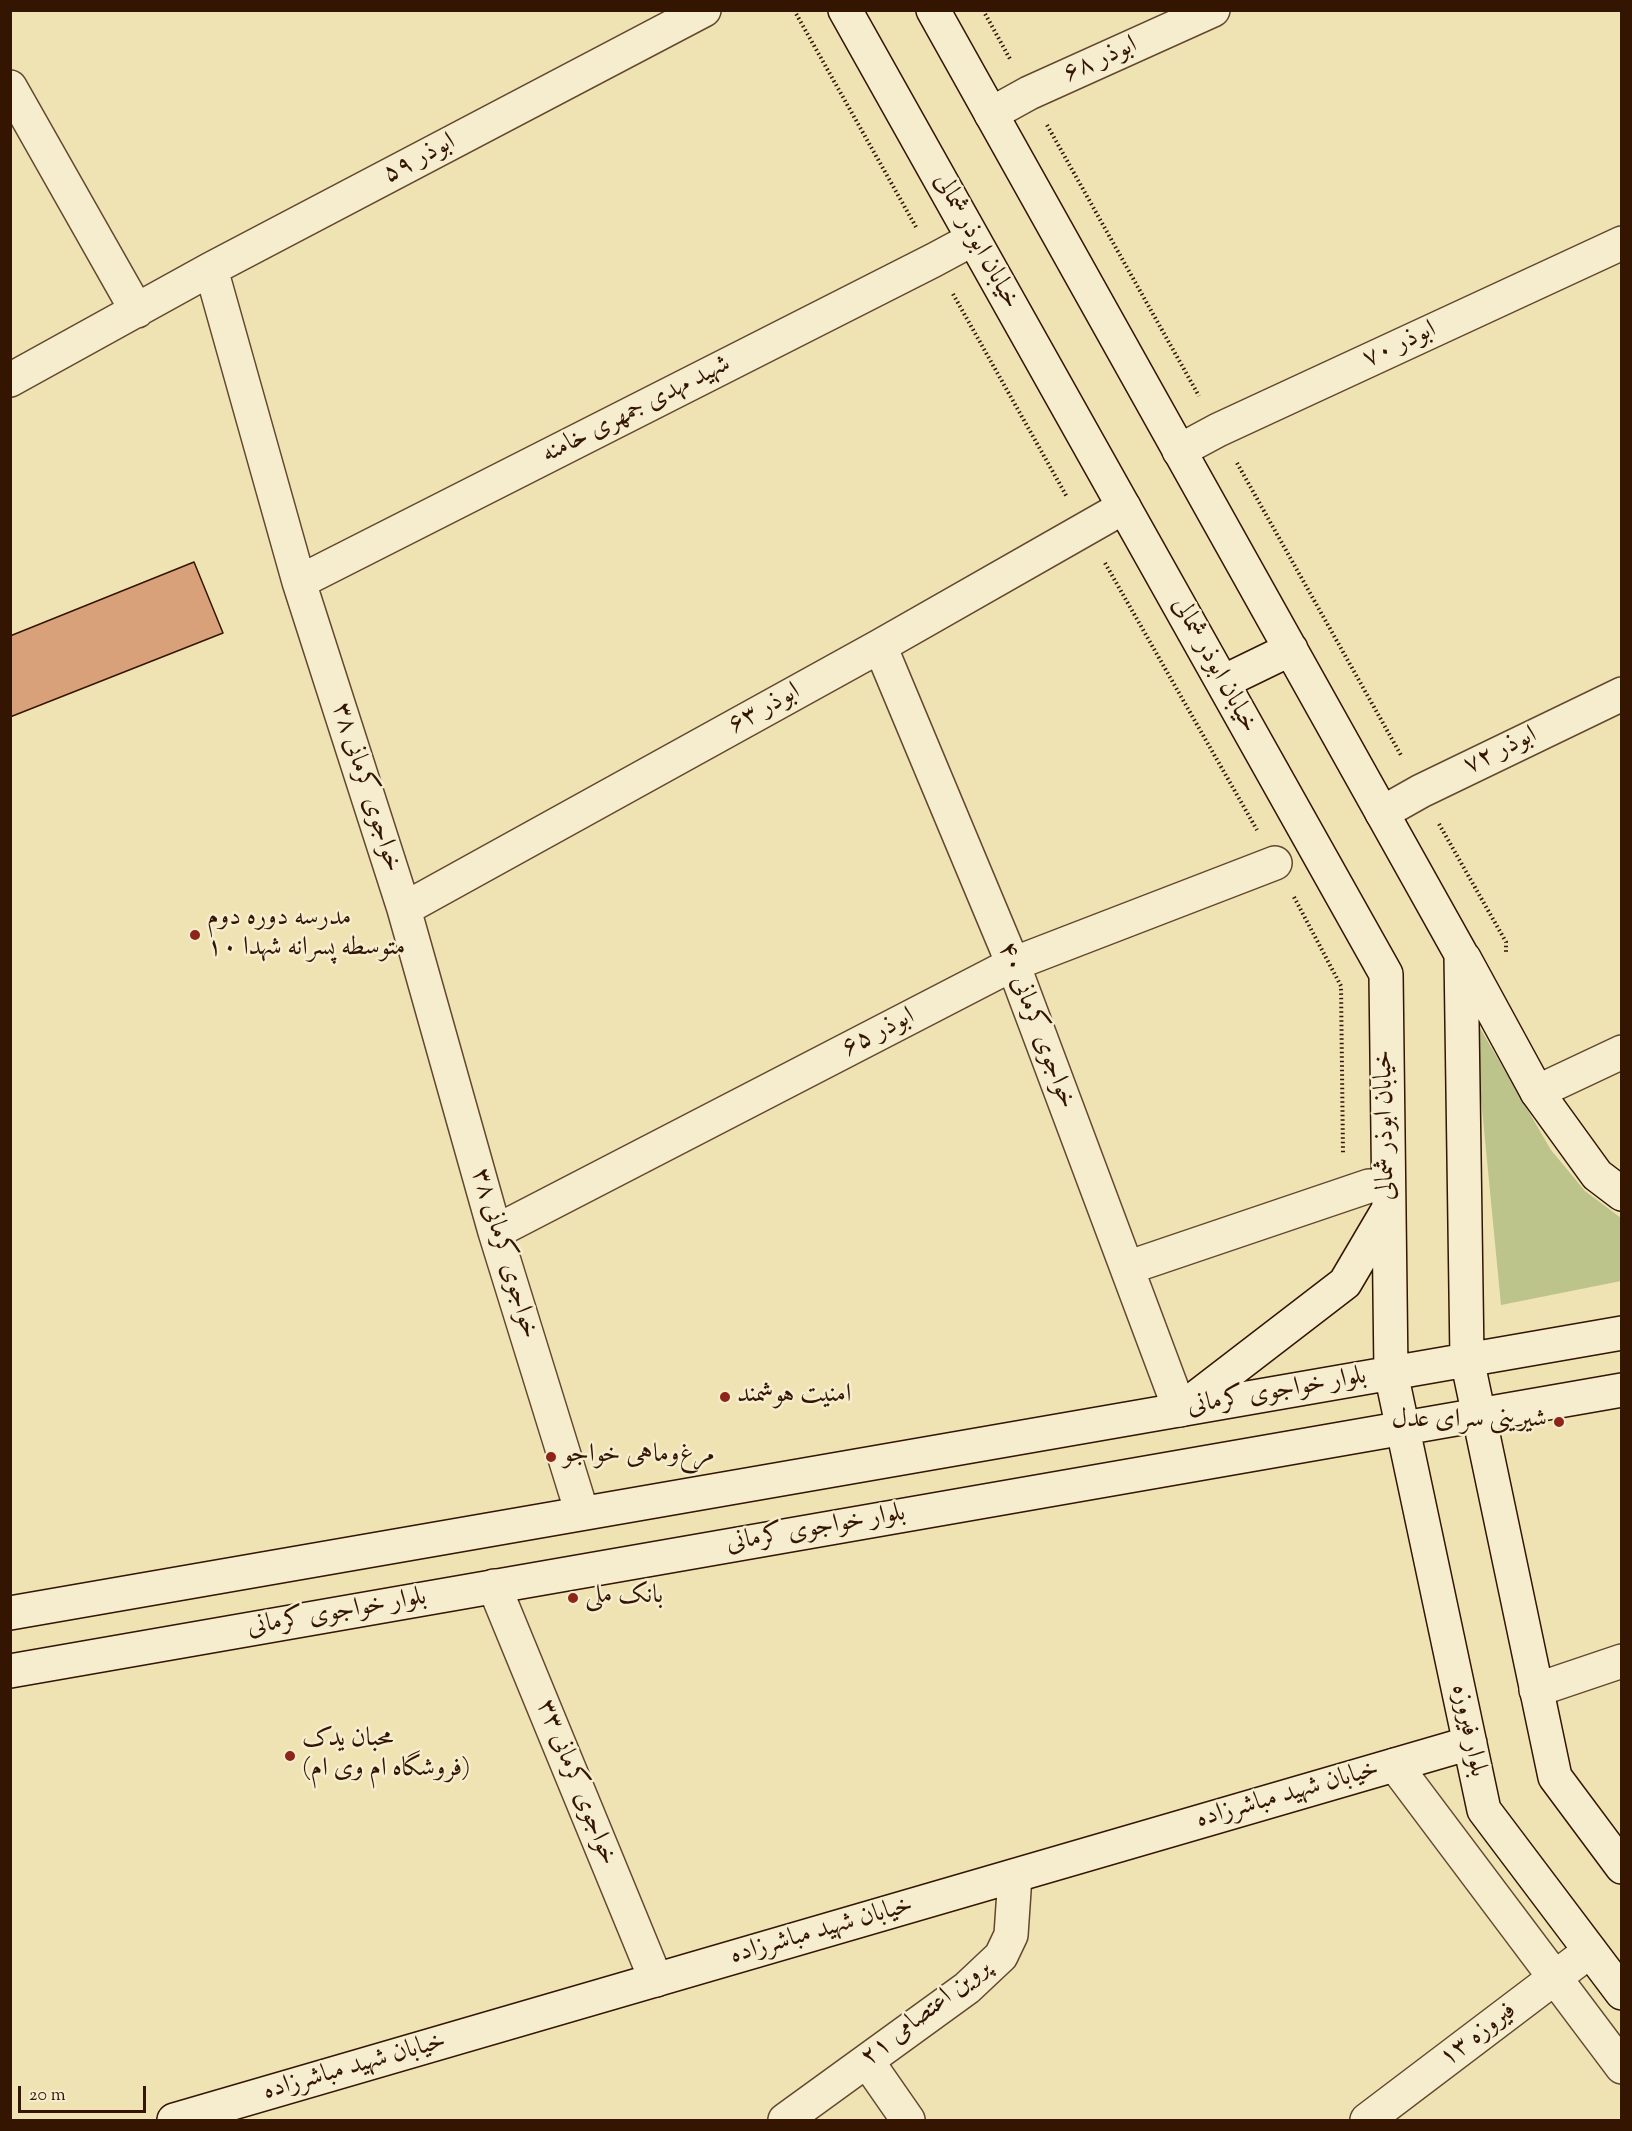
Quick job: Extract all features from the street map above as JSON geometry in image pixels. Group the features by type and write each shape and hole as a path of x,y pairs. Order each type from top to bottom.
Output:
{"street":[{"name":"ابوذر ۵۹","path":"10,380 211,269 704,10"},
{"name":"خیابان ابوذر شمالی","path":"845,10 1386,974 1367,1197 1391,1373 1403,1428"},
{"path":"933,10 1537,1092 1597,1175 1622,1194"},
{"name":"ابوذر ۶۸","path":"991,114 1029,93 1213,10"},
{"path":"10,87 136,311"},
{"name":"شهید مهدی جمهری خامنه","path":"299,582 973,239"},
{"name":"ابوذر ۷۰","path":"1179,451 1218,430 1622,243"},
{"name":"خواجوی کرمانی ۳۸","path":"211,269 299,582 404,909 495,1232 582,1514"},
{"name":"ابوذر ۶۳","path":"404,909 880,646 1124,507"},
{"name":"خواجوی کرمانی ۴۰","path":"880,646 1013,964 1180,1410"},
{"path":"1222,682 1291,649"},
{"name":"ابوذر ۷۲","path":"1382,813 1421,791 1622,694"},
{"name":"ابوذر ۶۵","path":"495,1232 1013,964 1275,863"},
{"path":"1461,954 1467,1359 1555,1777 1622,1867"},
{"path":"1537,1092 1622,1052"},
{"path":"1127,1268 1367,1197"},
{"path":"1180,1410 1345,1283 1367,1197"},
{"name":"بلوار خواجوی کرمانی","path":"10,1613 1622,1333"},
{"name":"بلوار خواجوی کرمانی","path":"10,1671 1622,1390"},
{"name":"بلوار فیروزه","path":"1403,1428 1484,1810 1622,1993"},
{"name":"خواجوی کرمانی ۳۳","path":"495,1586 656,1980"},
{"path":"1536,1690 1622,1661"},
{"name":"خیابان شهید مباشرزاده","path":"174,2121 1470,1743"},
{"path":"1395,1765 1622,2067"},
{"name":"پروین اعتصامی ۲۱","path":"785,2121 967,1988 1001,1956 1011,1935 1015,1876"},
{"name":"فیروزه ۱۳","path":"1367,2121 1590,1951"},
{"path":"867,2061 908,2121"}],"path":[{"path":"794,10 1275,863 1341,986 1367,1197"},
{"path":"983,10 1506,942 1506,954"}],"green space":[{"path":"1473,1016 1551,1150 1585,1191 1621,1218 1621,1281 1501,1305"}],"building":[{"path":"194,562 223,633 10,717 10,636"}],"place":[{"name":"مدرسه دوره دوم متوسطه پسرانه شهدا ۱۰","path":"195,935"},
{"name":"امنیت هوشمند","path":"725,1397"},
{"name":"شیرینی سرای عدل","path":"1559,1422"},
{"name":"مرغ‌وماهی‌ خواجو","path":"551,1457"},
{"name":"بانک ملی","path":"573,1598"},
{"name":"محبان یدک (فروشگاه ام وی ام)","path":"290,1756"}]}
